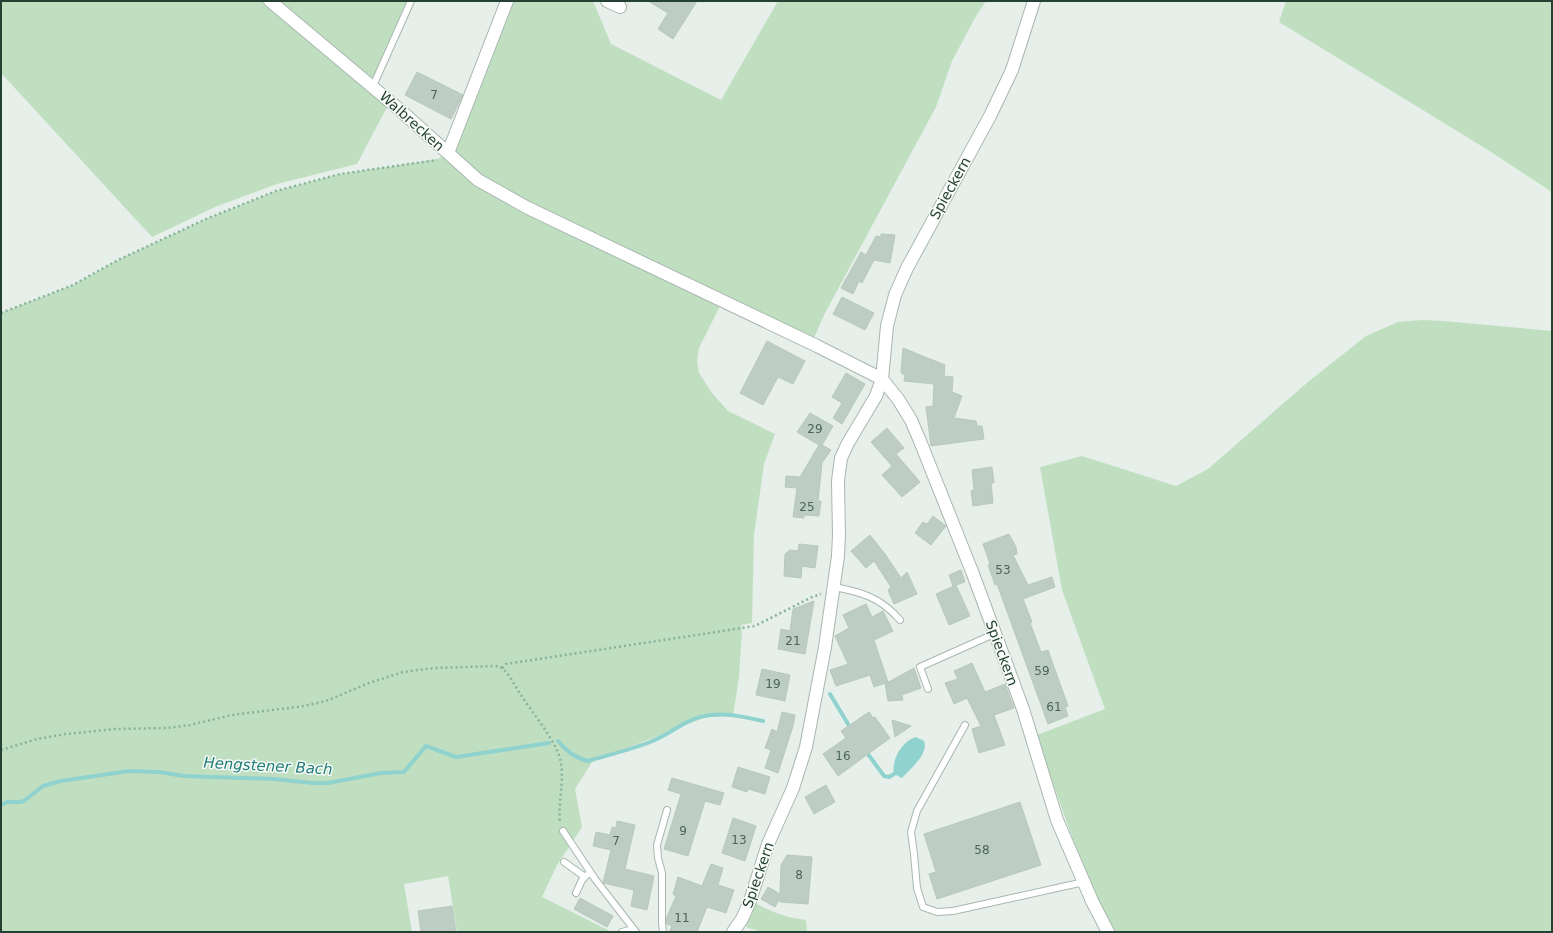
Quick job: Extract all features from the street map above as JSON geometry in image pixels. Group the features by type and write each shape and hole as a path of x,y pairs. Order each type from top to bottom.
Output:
{"street":[{"name":"Walbrecken","path":"270,1 373,86 448,153 507,1"},
{"path":"607,1 620,7"},
{"name":"Spieckern","path":"733,932 742,919 750,901 768,844 802,764 824,654 834,590 839,535 838,481 841,458 848,443 876,396 882,380 888,326 895,295 907,268 990,116 1012,70 1034,1"},
{"name":"Spieckern","path":"448,153 478,180 515,202 722,301 882,380 898,400 911,420 920,441 973,574 1030,729 1057,820 1092,901 1108,932"}],"lane":[{"path":"373,86 411,1"},
{"path":"834,590 854,591 880,602 900,620"},
{"path":"928,689 920,667 994,634"},
{"path":"965,725 917,811 911,832 917,888 923,907 937,912 953,911 1084,882"},
{"path":"663,932 662,873 658,858 657,845 667,810"},
{"path":"563,831 590,872 635,930 622,932"},
{"path":"564,862 585,877"},
{"path":"576,893 582,880 590,872"}],"path":[{"path":"1,313 73,285 118,260 206,219 276,191 340,174 438,159 448,153"},
{"path":"502,668 506,664 542,658 679,637 730,631 755,626 812,597 834,590"},
{"path":"1,750 37,738 115,729 167,728 232,715 310,705 330,700 369,683 403,672 434,668 496,666 502,668 557,750 561,763 562,776 559,812 563,831"}],"green space":[{"path":"1,1 411,1 373,86 387,107 357,164 277,184 215,207 152,237 1,73"},
{"path":"507,1 593,1 611,44 721,100 778,1 986,1 976,16 952,61 936,107 825,313 813,340 724,298 699,348 697,361 699,373 712,393 728,411 775,434 764,464 754,535 752,623 741,625 739,677 733,716 706,717 592,762 575,789 582,827 557,865 542,897 610,931 609,932 457,932 448,876 404,884 412,932 1,932 1,313 73,285 118,260 206,219 276,191 340,174 438,159 448,153"},
{"path":"1286,1 1552,1 1552,192 1488,150 1279,22"},
{"path":"1422,320 1552,331 1552,932 1115,932 1081,860 1062,810 1037,735 1105,709 1062,590 1040,467 1082,456 1176,486 1208,469 1308,382 1366,336 1398,322"},
{"path":"755,903 780,914 806,920 807,932 761,932 746,927"}],"water":[{"path":"916,737 924,741 924,751 918,761 902,778 894,774 894,763 896,757 906,742"}],"building":[{"path":"648,1 697,1 673,39 658,29 668,13"},
{"path":"417,72 463,95 451,119 405,95"},
{"path":"881,234 895,235 890,263 874,260 862,283 859,281 853,294 841,288 861,252 866,255 876,236 881,237"},
{"path":"842,297 874,313 865,330 833,314"},
{"path":"767,341 805,361 793,384 778,377 763,405 740,393"},
{"path":"903,348 945,365 944,376 953,377 952,392 962,396 954,418 976,421 977,426 982,426 984,439 931,446 926,407 933,406 934,384 904,381 905,374 902,374 901,372"},
{"path":"846,373 865,384 842,424 833,418 842,403 832,397"},
{"path":"810,413 833,426 822,445 831,450 822,463 818,501 821,501 819,516 804,515 804,518 793,517 797,488 785,487 786,476 800,477 819,445 797,432"},
{"path":"887,428 904,448 896,454 920,482 902,497 882,475 892,466 871,442"},
{"path":"992,467 994,483 991,483 993,503 973,506 971,491 974,490 972,470"},
{"path":"933,516 946,526 931,545 915,533 923,522 927,524"},
{"path":"1009,534 1016,547 1017,554 1013,555 1028,585 1052,577 1055,587 1023,599 1041,652 1048,650 1068,706 1065,707 1068,716 1048,724 997,584 995,585 983,544"},
{"path":"870,535 901,578 907,572 917,594 894,604 888,590 891,587 874,561 866,568 851,551"},
{"path":"799,544 818,546 815,568 802,566 801,578 784,576 785,554 790,550 798,551"},
{"path":"961,570 965,582 953,586 949,575"},
{"path":"956,585 970,616 949,625 936,594"},
{"path":"814,601 805,654 778,649 781,629 790,631 793,609"},
{"path":"866,604 872,617 883,611 893,631 874,640 888,682 874,687 870,675 836,686 830,670 848,664 835,636 849,628 843,615"},
{"path":"972,663 985,692 1005,684 1014,708 994,715 1005,745 979,753 972,729 981,726 967,698 954,704 945,683 958,679 954,671"},
{"path":"914,668 921,688 902,695 903,700 888,701 885,684"},
{"path":"762,669 790,675 785,701 756,695"},
{"path":"782,712 795,715 778,773 765,768 771,750 765,748 772,729 777,732"},
{"path":"869,712 873,718 875,717 890,738 838,776 823,754 846,738 841,731"},
{"path":"892,720 911,726 895,737"},
{"path":"738,767 770,777 765,794 748,789 747,792 732,787"},
{"path":"672,778 724,793 720,805 705,801 688,856 664,849 681,794 668,790"},
{"path":"826,785 835,802 814,814 805,797"},
{"path":"1020,802 1041,865 937,899 929,874 936,872 924,834"},
{"path":"733,818 756,826 745,861 722,853"},
{"path":"617,821 635,825 625,869 654,876 647,910 631,906 634,890 603,883 611,850 593,846 596,832 610,835 612,827 616,828"},
{"path":"787,855 812,857 808,904 780,902 780,898 775,907 761,899 768,887 780,894 781,865"},
{"path":"711,864 723,868 718,885 734,890 726,913 707,907 697,932 669,932 672,926 667,924 666,919 676,896 673,894 678,877 702,886"},
{"path":"580,898 613,916 607,927 574,909"},
{"path":"452,906 456,932 421,932 418,911"}],"waterway":[{"name":"Hengstener Bach","path":"830,694 851,729"},
{"name":"Hengstener Bach","path":"558,741 571,753 588,761 650,742 664,736 685,723 704,716 724,714 763,721"},
{"name":"Hengstener Bach","path":"1,805 7,802 24,801 43,786 61,781 129,771 159,772 184,776 273,779 328,783 381,773 404,772 426,746 456,757 549,743"},
{"name":"Hengstener Bach","path":"865,750 884,776 889,777 894,774"}]}
